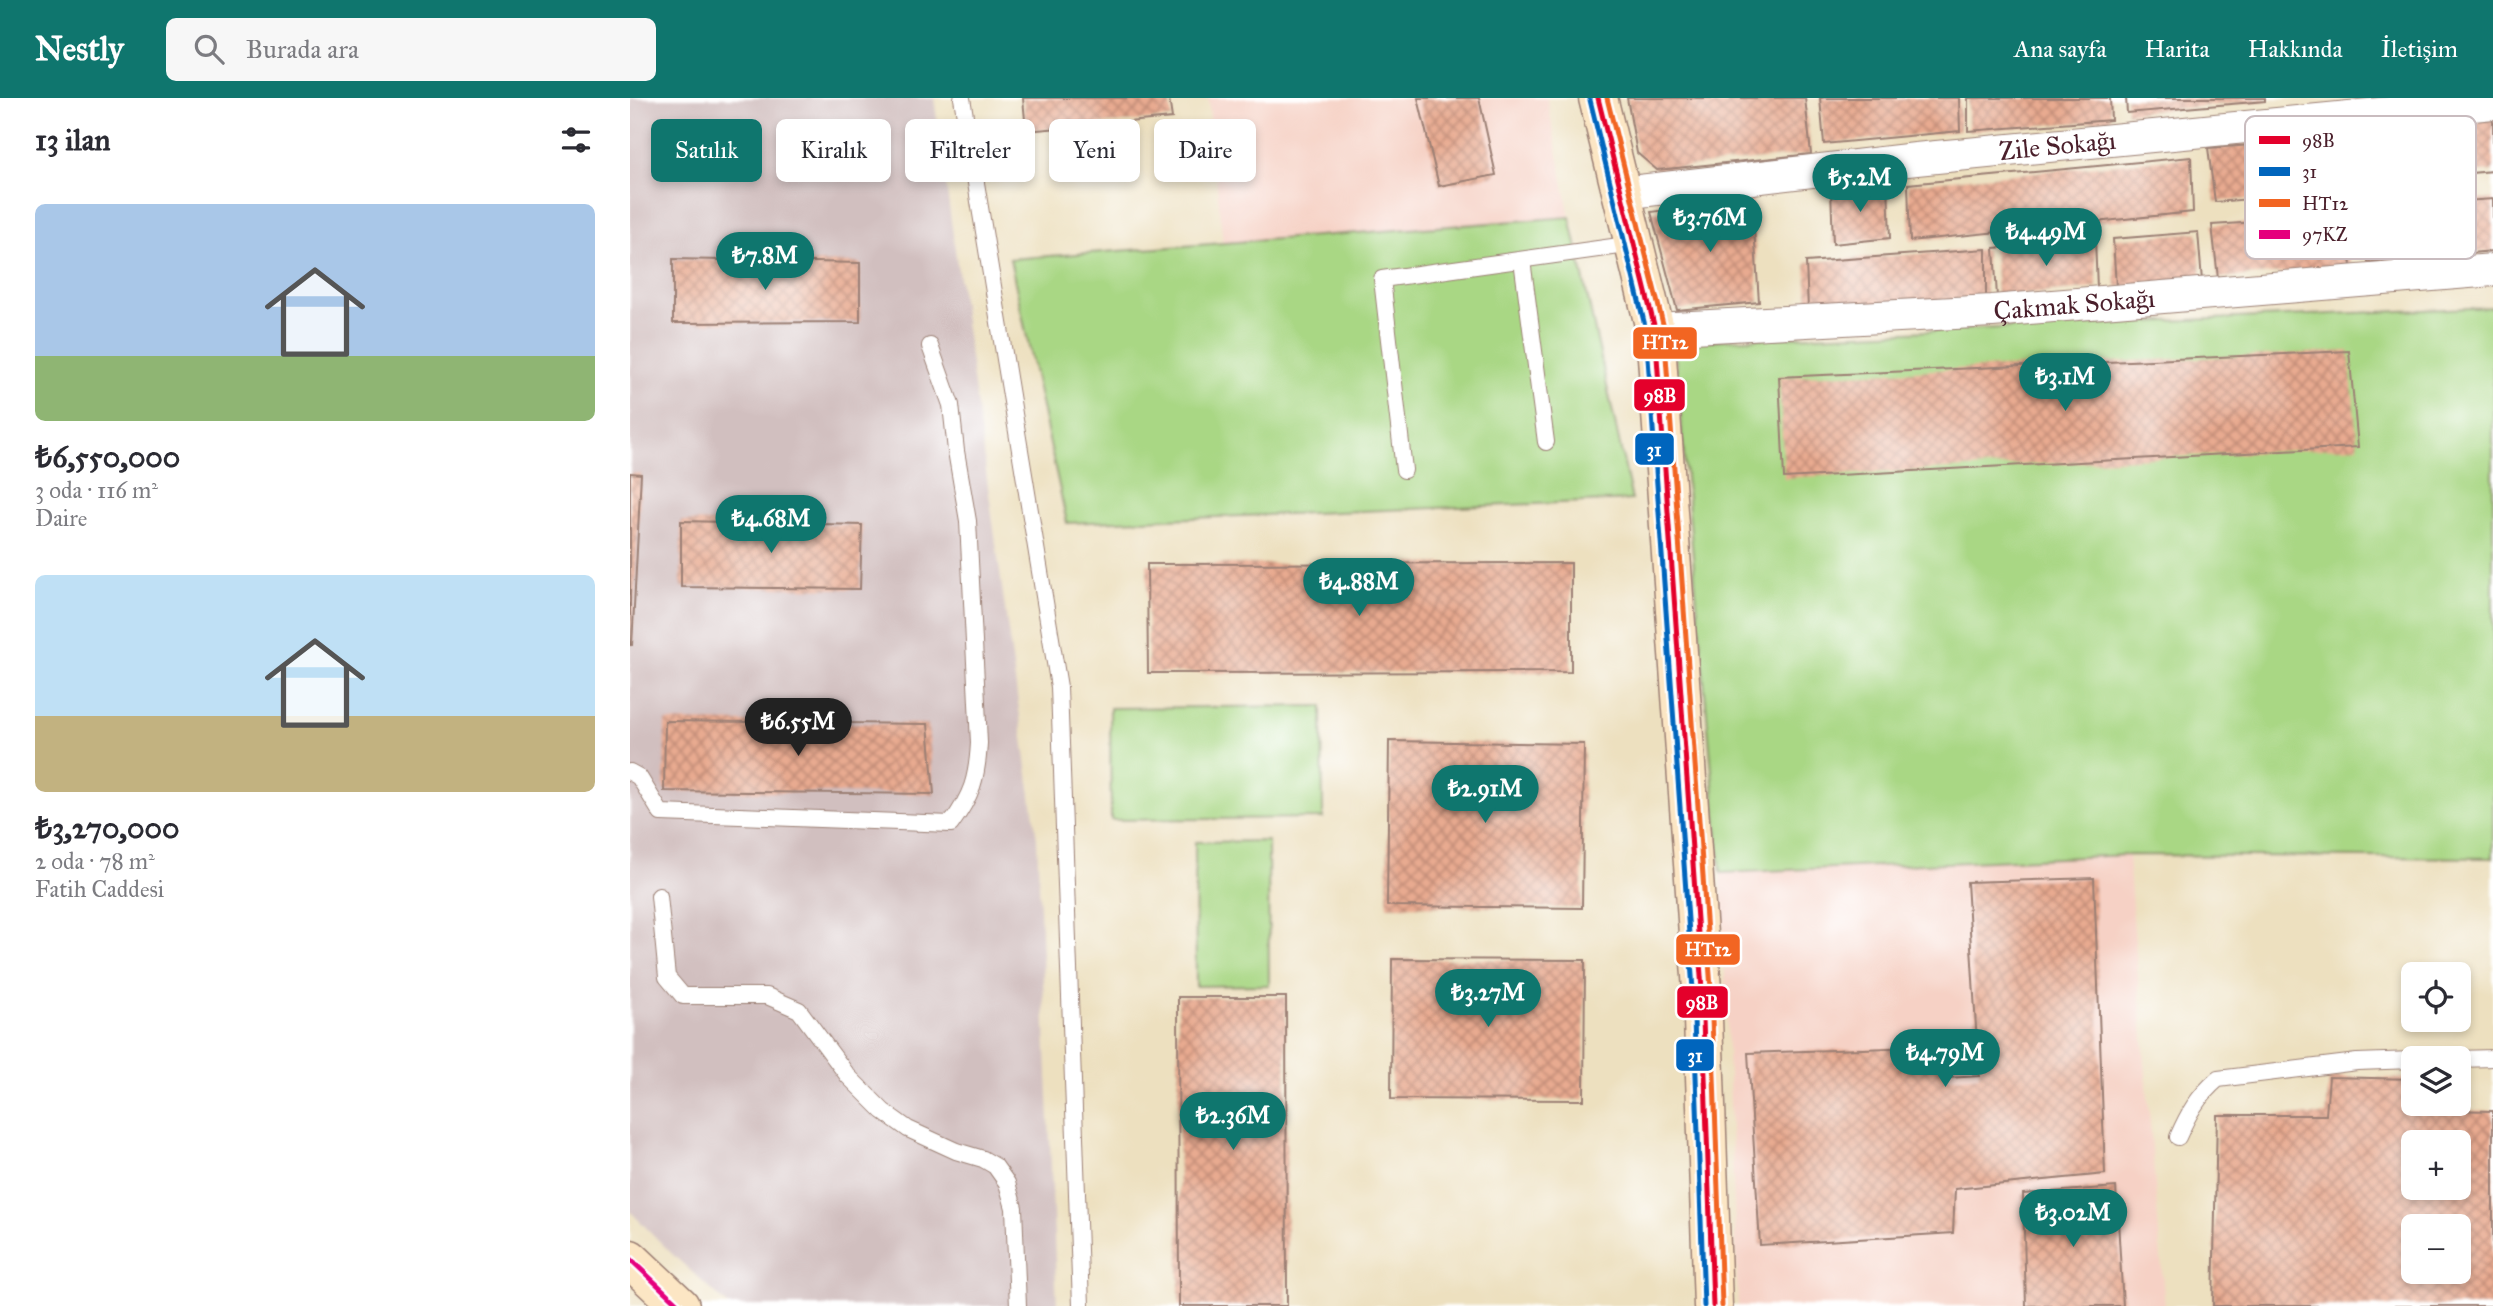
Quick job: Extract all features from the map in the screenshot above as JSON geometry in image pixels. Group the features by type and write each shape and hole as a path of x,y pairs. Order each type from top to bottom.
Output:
{"main road":[{"path":"1598,98 1654,329 1702,990 1713,1306"},
{"path":"630,1259 680,1306"}],"street":[{"name":"Zile Sokağı","path":"2359,116 2493,103"},
{"name":"Zile Sokağı","path":"1622,192 1916,159 2245,127"},
{"name":"Çakmak Sokağı","path":"1654,329 1992,311 2493,270"}],"lane":[{"path":"962,98 1059,687 1081,1306"},
{"path":"1404,470 1382,279 1634,244"},
{"path":"1522,260 1546,442"},
{"path":"630,772 639,777 661,813 951,824 967,802 977,773 979,743 968,521 951,405 930,346"},
{"path":"659,896 667,977 683,996 767,996 799,1010 848,1076 883,1111 908,1129 995,1166 1007,1183 1014,1208 1018,1306"},
{"path":"2471,1059 2493,1058"},
{"path":"2178,1137 2191,1108 2203,1092 2218,1079 2343,1063 2401,1061"}],"shaded area":[{"path":"630,98 934,98 937,119 905,119 905,182 946,182 1037,839 1057,1306 729,1306 630,1211"},
{"path":"1208,98 1547,98 1570,217 1223,244 1217,182 1256,182 1256,119 1210,119"},
{"path":"2128,855 2165,1306 1738,1306 1721,873"}],"green space":[{"path":"1570,217 1632,500 1067,523 1010,259"},
{"path":"2493,307 2493,858 2128,855 1721,873 1674,342"},
{"path":"1322,706 1323,818 1111,820 1110,708"},
{"path":"1268,841 1269,985 1196,986 1195,842"}],"building":[{"path":"1023,98 1169,98 1172,118 1140,121 1049,119 1049,129 1035,130 1035,119 1025,119"},
{"path":"1418,98 1479,98 1496,175 1439,186"},
{"path":"1627,98 1805,98 1811,154 1657,170 1637,153"},
{"path":"1820,98 1959,98 1960,131 1824,144"},
{"path":"1968,98 2110,98 2111,120 1968,131"},
{"path":"2126,98 2265,98 2265,101 2127,113"},
{"path":"2493,119 2493,171 2476,172 2476,120"},
{"path":"2245,146 2245,200 2215,202 2208,148"},
{"path":"2191,157 2193,212 1910,241 1908,184"},
{"path":"1888,185 1890,238 1833,244 1831,189"},
{"path":"1752,198 1759,302 1677,310 1651,212"},
{"path":"2493,199 2493,251 2476,252 2476,200"},
{"path":"2245,223 2245,259 2350,259 2351,268 2218,278 2212,225"},
{"path":"2198,232 2202,281 2116,287 2113,239"},
{"path":"2095,239 2097,288 1997,297 1994,248"},
{"path":"1986,249 1986,298 1808,309 1806,262"},
{"path":"673,259 860,263 860,322 673,323"},
{"path":"2368,259 2402,259 2368,262"},
{"path":"2349,351 2358,447 1784,478 1779,377"},
{"path":"630,473 641,474 632,645 630,645"},
{"path":"681,521 862,525 860,589 681,587"},
{"path":"1571,563 1571,672 1148,673 1147,564"},
{"path":"665,721 928,724 934,794 664,791"},
{"path":"1389,741 1584,744 1582,908 1387,906"},
{"path":"2094,878 2105,1174 1955,1189 1953,1233 1760,1245 1748,1053 1947,1046 1948,1078 1979,1076 1967,882"},
{"path":"1392,959 1585,960 1584,1100 1391,1099"},
{"path":"1178,997 1286,997 1287,1306 1179,1306"},
{"path":"2329,1077 2401,1079 2401,1116 2471,1116 2471,1111 2493,1111 2493,1306 2213,1306 2217,1115 2326,1115"},
{"path":"2116,1187 2123,1306 2026,1306 2023,1194"}],"transit line":[{"name":"98B","path":"1598,98 1655,329 1702,990 1713,1306"},
{"name":"HT12","path":"1607,98 1664,328 1711,989 1722,1306"},
{"name":"31","path":"1590,100 1646,330 1693,990 1704,1306"},
{"name":"97KZ","path":"630,1259 680,1306"}]}
